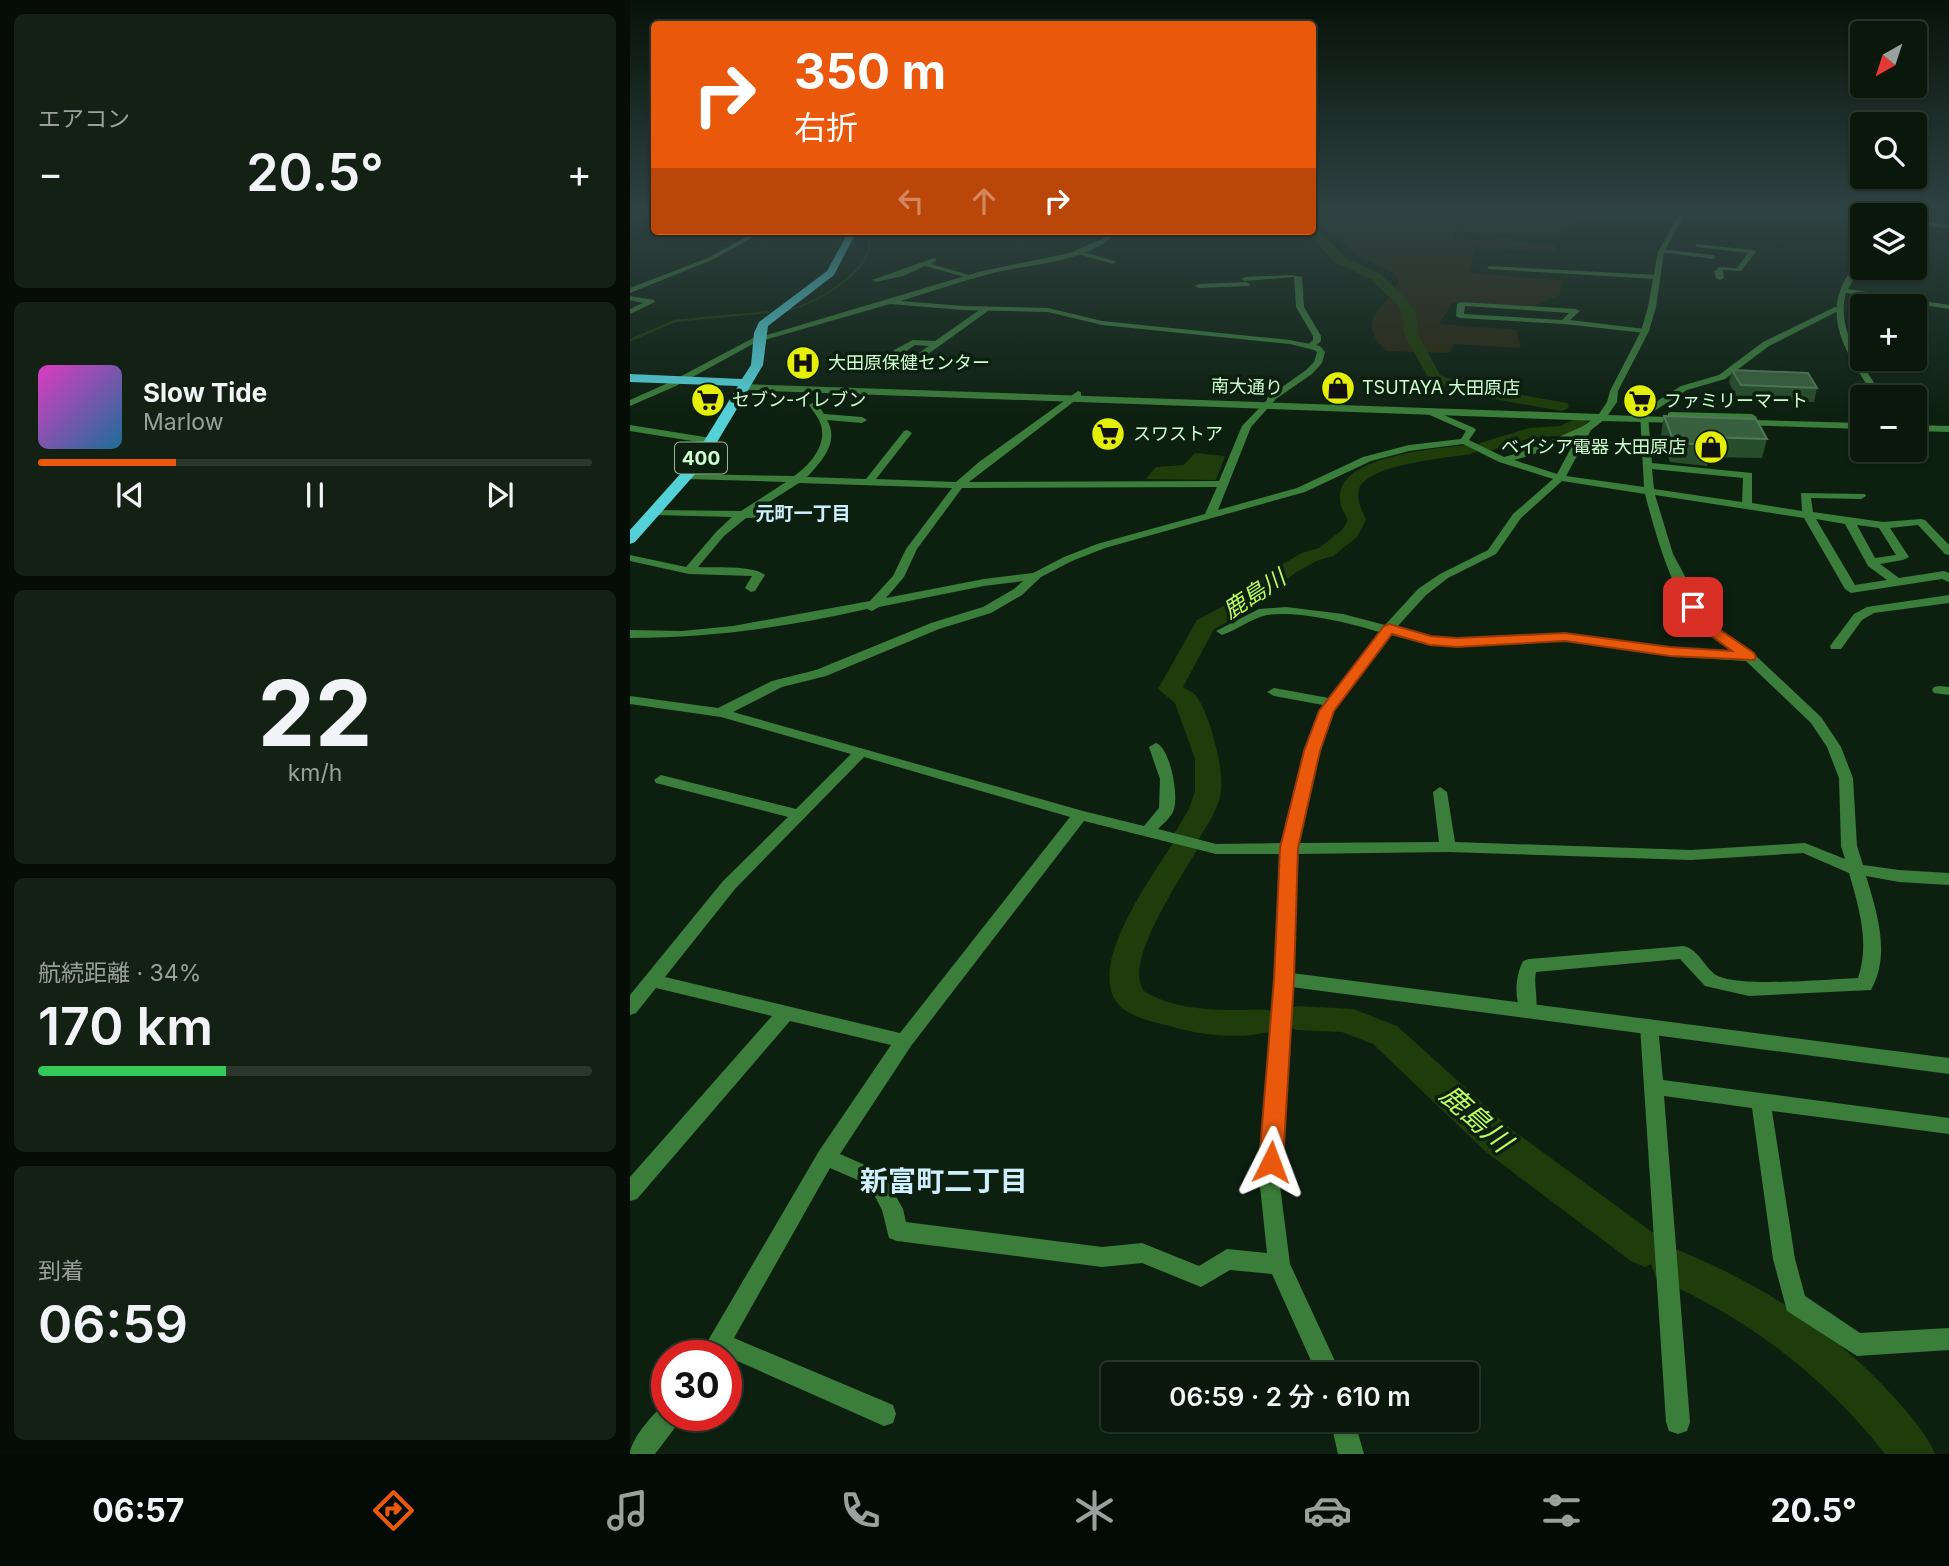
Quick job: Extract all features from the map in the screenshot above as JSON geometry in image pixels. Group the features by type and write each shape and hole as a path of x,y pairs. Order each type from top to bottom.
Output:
{"highway":[{"name":"400","path":"630,539 687,476 711,441 759,359 758,332 768,319 823,277"},
{"name":"南大通り","path":"630,380 745,385"}],"street":[{"path":"630,291 665,277"},
{"path":"876,280 889,277"},
{"path":"630,403 677,382 758,339 972,277"},
{"path":"1199,286 1245,282 1266,277"},
{"path":"1293,277 1300,307 1317,336 1317,341 1311,345"},
{"path":"1503,460 1529,453 1587,428 1604,415 1645,331 1656,277"},
{"path":"1850,277 1838,309 1844,335 1872,385"},
{"path":"1845,291 1949,307"},
{"path":"630,298 651,302 630,312"},
{"path":"891,302 915,306 1048,310 1102,323 1311,345 1321,352 1318,363 1310,372 1266,403 1247,426 1210,516"},
{"path":"1564,322 1576,311 1461,304 1460,316 1564,322 1645,331"},
{"path":"936,344 988,308"},
{"path":"1528,1010 1525,983 1529,966 1684,952 1711,981 1749,989 1865,985 1872,964 1871,922 1849,846 1846,778 1834,747 1816,720 1749,657 1705,625 1693,607 1667,554 1649,491 1644,417 1684,388 1722,377 1766,344 1838,309"},
{"name":"南大通り","path":"745,385 1850,424"},
{"path":"872,607 898,577 912,549 959,485 1075,396"},
{"name":"南大通り","path":"1266,403 1428,411 1604,415"},
{"path":"689,571 729,524 799,480 824,448 824,417 814,405"},
{"path":"1428,411 1471,430 1464,441"},
{"path":"824,417 862,419"},
{"path":"1927,425 1949,426"},
{"path":"630,428 711,441"},
{"path":"1324,1362 1279,1264 1270,1186 1284,979 1289,848 1312,751 1332,703 1389,629 1422,592 1444,576 1492,552 1517,516 1560,478 1587,428"},
{"path":"869,482 907,433"},
{"path":"720,713 777,684 821,673 935,626 987,610 1018,592 1035,576 1101,546 1300,490 1362,460 1409,448 1464,441 1503,460 1560,478 1849,521 1883,525 1921,522 1949,552"},
{"path":"1646,464 1748,475 1747,506"},
{"path":"687,476 959,485 1222,484"},
{"path":"1861,496 1805,495 1808,515 1851,589 1944,575 1949,578"},
{"path":"654,512 773,515"},
{"path":"1849,521 1871,562 1897,582"},
{"path":"1871,562 1903,557 1883,525"},
{"path":"630,558 689,571 754,573 759,575 751,588"},
{"path":"630,634 662,636 718,633 872,607 984,581 1035,576"},
{"path":"1836,646 1858,617 1871,610 1949,599"},
{"path":"1222,631 1263,612 1286,611 1343,618 1430,641 1565,637 1670,652 1749,657"},
{"path":"1274,692 1332,703"},
{"path":"630,700 720,713 1080,815 1216,849 1448,847 1691,855 1805,848 1854,869 1899,876 1949,879"},
{"path":"1147,832 1167,809 1167,779 1156,747"},
{"path":"630,1008 729,885 861,752"},
{"path":"661,780 797,814"},
{"path":"1440,792 1448,847"},
{"path":"720,1340 826,1157 904,1041 1080,815"},
{"path":"1284,979 1949,1066"},
{"path":"652,980 904,1041"},
{"path":"630,1192 786,1013"},
{"path":"1649,1027 1678,1422"},
{"path":"1653,1087 1949,1126"},
{"path":"1761,1103 1784,1259 1796,1303 1857,1345 1949,1339"},
{"path":"826,1157 876,1179 891,1209 897,1231 1102,1256 1142,1253 1201,1277 1227,1259 1279,1264"},
{"path":"742,1359 884,1414"},
{"path":"639,1454 657,1431"},
{"path":"1345,1432 1351,1454"}],"shaded area":[{"path":"1397,277 1520,277 1561,280 1560,295 1535,306 1452,303 1439,324 1516,330 1521,348 1454,344 1449,353 1386,351 1376,339 1372,321 1399,280"},
{"path":"1195,453 1225,456 1216,480 1146,479 1156,467 1184,465"}],"building":[{"path":"1732,370 1808,373 1817,388 1741,385"},
{"path":"1664,416 1756,419 1767,439 1705,437 1711,446 1674,442"}],"waterway":[{"path":"785,311 818,298 849,277"},
{"name":"鹿島川","path":"1376,277 1408,310 1411,334 1435,378 1462,389 1561,406"},
{"path":"717,317 769,312"},
{"path":"630,340 675,321 735,315"},
{"name":"鹿島川","path":"1486,447 1529,433 1563,431 1580,422"},
{"name":"鹿島川","path":"1188,834 1202,809 1208,791 1208,759 1186,699 1170,689 1205,625 1237,608 1288,569 1309,557 1326,552 1350,533 1357,520 1349,501 1349,491 1362,474 1389,463 1471,449"},
{"name":"鹿島川","path":"1183,850 1142,920 1133,941 1123,977 1126,991 1143,1005 1188,1018 1227,1023 1265,1021"},
{"name":"鹿島川","path":"1297,1018 1353,1021 1385,1035 1498,1140 1645,1249"},
{"name":"鹿島川","path":"1670,1265 1740,1298 1805,1342 1863,1395 1913,1454"}],"place":[{"name":"大田原保健センター","path":"803,363"},
{"name":"TSUTAYA 大田原店","path":"1338,388"},
{"name":"セブン-イレブン","path":"708,400"},
{"name":"ファミリーマート","path":"1640,401"},
{"name":"スワストア","path":"1108,434"},
{"name":"ベイシア電器 大田原店","path":"1711,447"}],"district":[{"name":"元町一丁目","path":"803,513"},
{"name":"新富町二丁目","path":"944,1181"}],"route":[{"path":"1271,1162 1284,979 1289,848 1312,751 1326,711 1341,689 1389,629 1430,641 1565,637 1608,641 1670,652 1749,657 1705,625 1693,607"}]}
